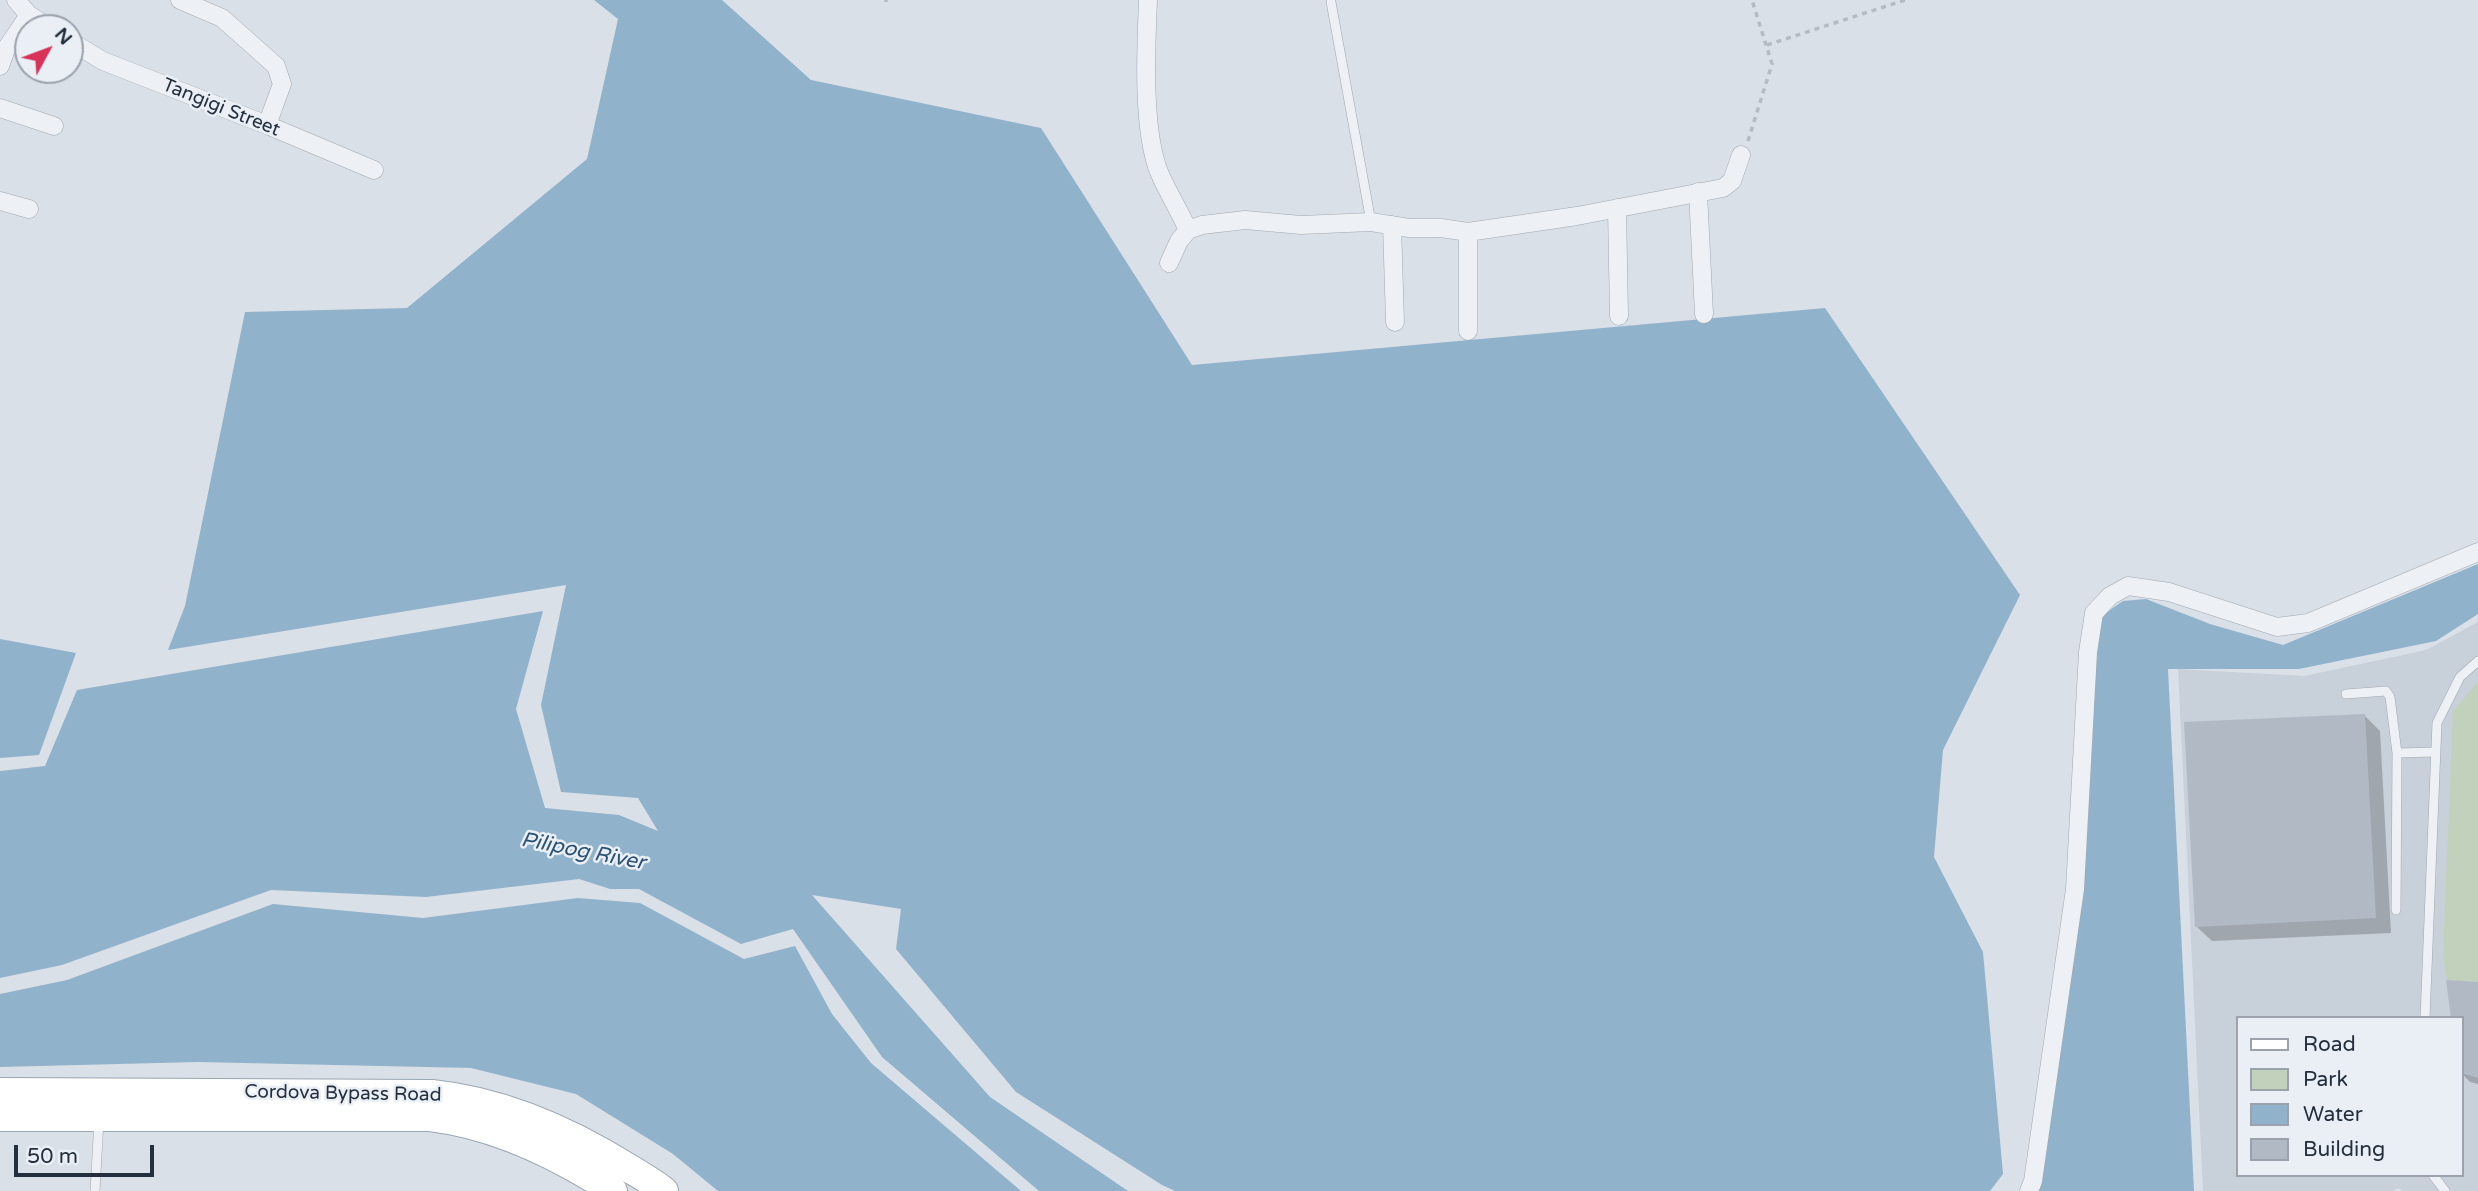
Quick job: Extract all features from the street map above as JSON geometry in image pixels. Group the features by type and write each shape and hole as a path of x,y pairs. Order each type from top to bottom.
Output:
{"main road":[{"name":"Cordova Bypass Road","path":"0,1092 250,1104 460,1120 498,1131 581,1170 613,1191"},
{"name":"Cordova Bypass Road","path":"0,1117 99,1115 432,1094 462,1097 539,1121 599,1149 664,1191"}],"street":[{"path":"16,0 28,14"},
{"path":"180,0 222,18 276,66 282,84 267,125"},
{"path":"1148,0 1146,40 1149,136 1159,170 1188,230"},
{"path":"0,66 14,37"},
{"name":"Tangigi Street","path":"84,49 103,61 374,170"},
{"path":"0,108 54,125"},
{"path":"1169,263 1179,241 1188,230 1202,225 1245,220 1301,225 1371,222 1468,232 1723,188 1732,181 1741,155"},
{"path":"1698,192 1704,314"},
{"path":"0,201 29,209"},
{"path":"1616,208 1619,316"},
{"path":"1392,225 1395,322"},
{"path":"1468,232 1468,331"},
{"path":"2029,1191 2033,1181 2075,888 2088,652 2094,613 2110,596 2128,586 2169,592 2277,627 2308,623 2478,552"}],"lane":[{"path":"1331,2 1371,222"},
{"path":"2425,1016 2437,723 2460,677 2478,661"},
{"path":"2346,694 2386,691 2390,697 2397,753 2396,910"},
{"path":"2397,753 2435,752"},
{"path":"95,1191 99,1115"}],"path":[{"path":"1741,155 1772,64 1752,0"},
{"path":"1766,45 1905,0"}],"shaded area":[{"path":"2478,622 2478,1191 2403,1191 2398,1188 2393,1191 2203,1191 2178,669 2304,676 2426,650"}],"green space":[{"path":"2478,682 2478,982 2447,980 2443,956 2453,711"}],"water":[{"name":"Pilipog River","path":"594,0 722,0 811,80 1041,128 1192,365 1825,308 2020,595 1943,750 1934,857 1983,952 2003,1174 1990,1191 1175,1191 1016,1092 896,949 901,909 812,895 990,1097 1128,1191 1039,1191 882,1057 793,929 741,944 639,889 610,889 579,879 426,897 271,890 62,965 0,978 0,771 45,766 77,690 543,611 516,709 545,808 619,815 658,831 638,798 561,792 541,705 566,585 168,650 185,606 245,312 407,308 587,159 618,19"},
{"path":"2478,564 2478,614 2436,641 2299,669 2168,669 2194,1191 2038,1191 2047,1146 2076,926 2090,649 2101,616 2123,601 2146,599 2210,624 2283,645"},
{"path":"0,639 76,653 39,755 0,758"},
{"path":"578,898 640,903 744,959 795,946 832,1014 871,1063 1021,1191 718,1191 673,1154 576,1094 471,1068 198,1062 0,1067 0,994 67,980 273,904 423,918"}],"building":[{"path":"2365,714 2376,918 2195,927 2184,722"},
{"path":"2446,980 2478,982 2478,1078 2464,1074 2464,1016 2451,1016"}]}
